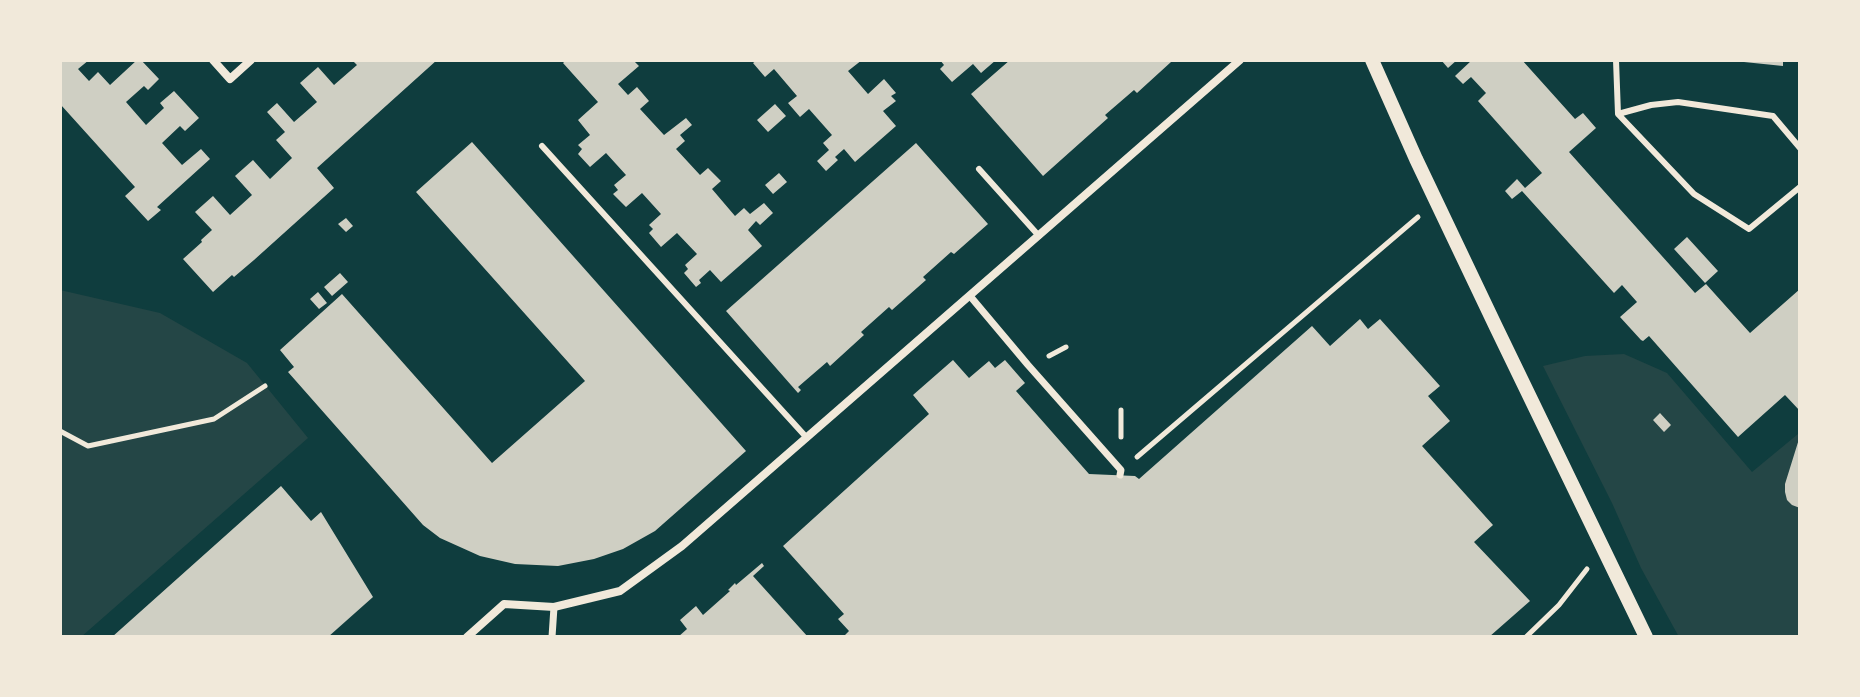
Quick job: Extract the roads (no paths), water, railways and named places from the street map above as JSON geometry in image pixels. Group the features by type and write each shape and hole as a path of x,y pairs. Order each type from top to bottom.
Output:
{"street":[{"path":"213,60 230,79 251,60"},
{"path":"467,637 504,604 554,607 620,591 682,546 1240,60"},
{"path":"1372,60 1436,201 1646,637"},
{"path":"970,296 1120,473"},
{"path":"552,637 554,607"}],"lane":[{"path":"1616,60 1618,114 1694,194 1749,229 1800,187"},
{"path":"1618,114 1678,102 1773,116 1800,148"},
{"path":"542,146 807,438"},
{"path":"979,169 1039,236"}]}
